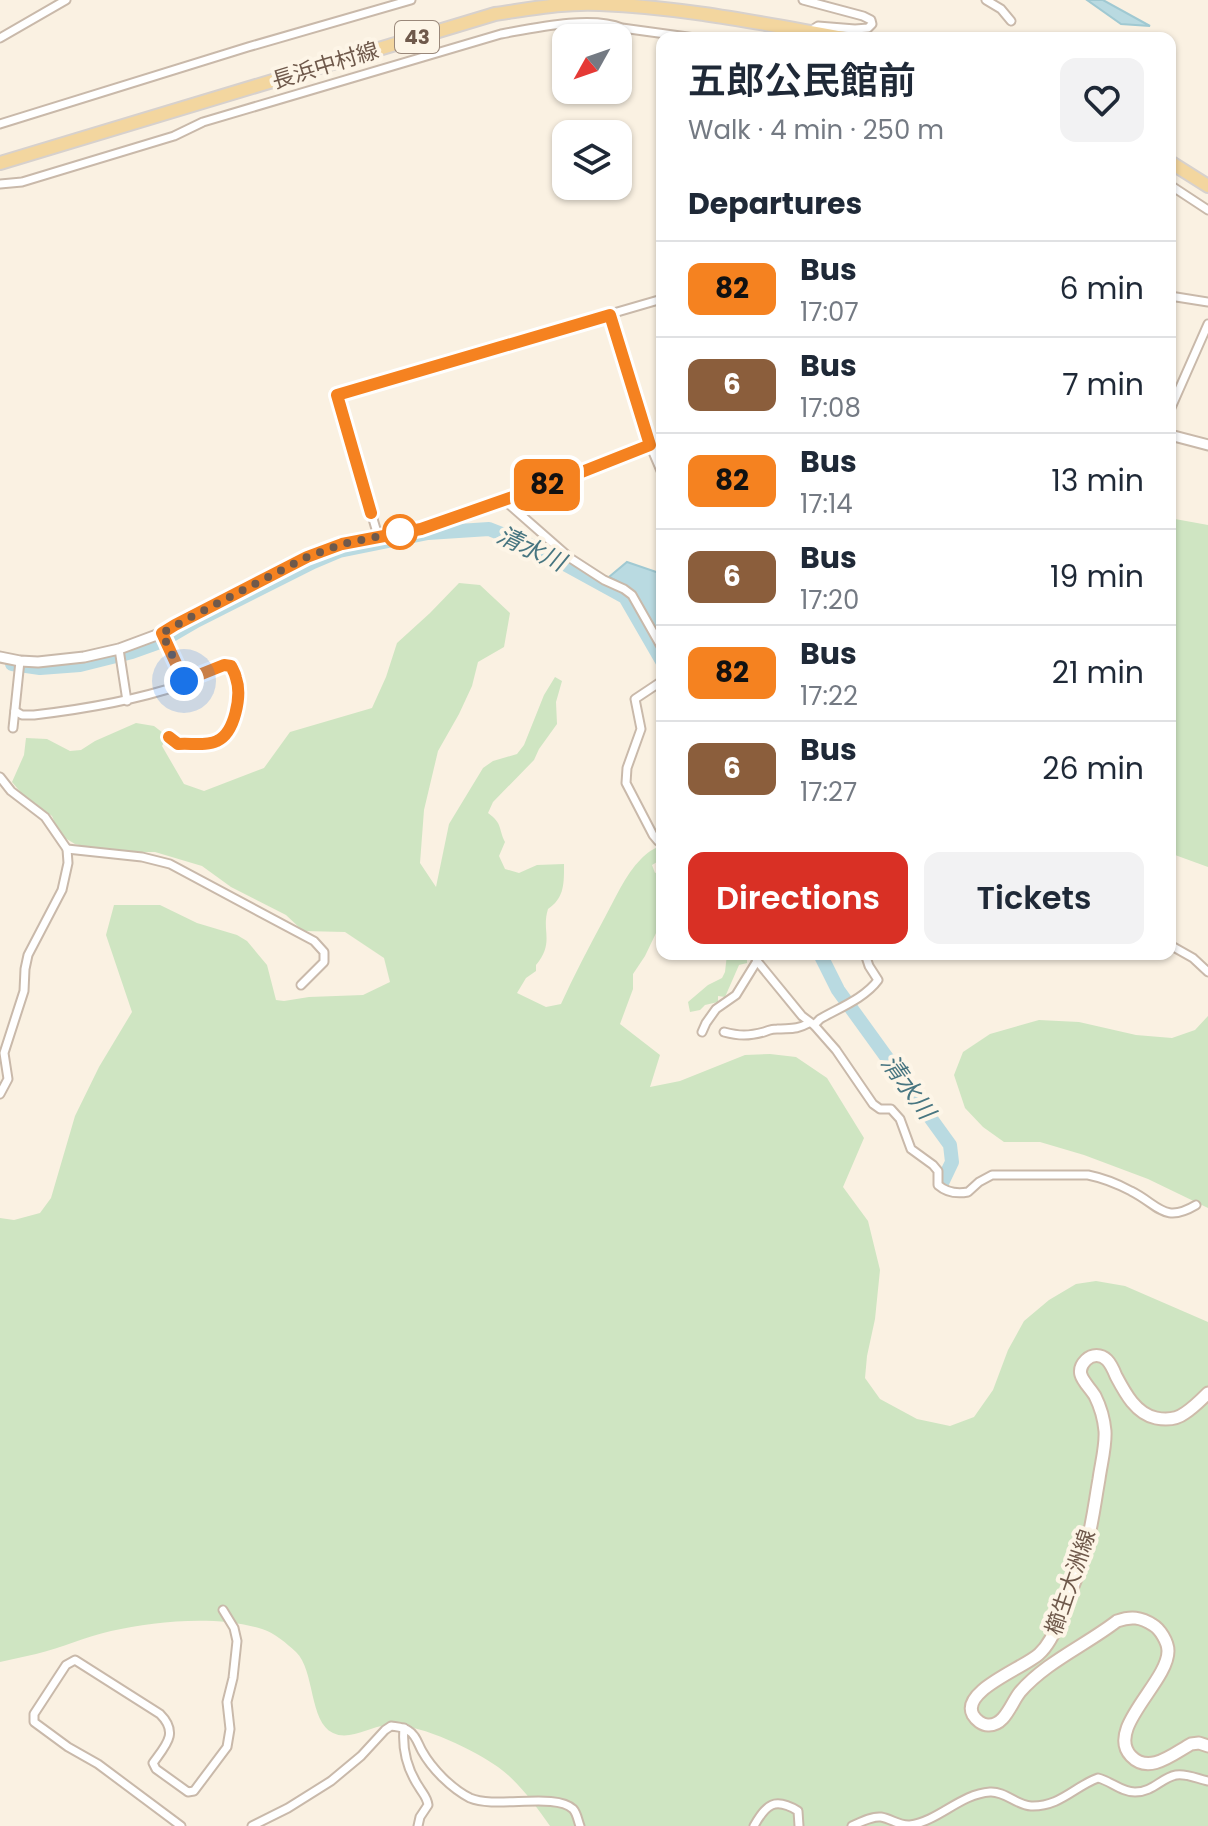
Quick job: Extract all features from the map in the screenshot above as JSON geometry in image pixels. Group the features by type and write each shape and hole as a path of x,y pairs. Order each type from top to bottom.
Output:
{"main road":[{"name":"長浜中村線","path":"0,163 495,14 549,6 597,4 680,11 809,32"},
{"path":"1176,166 1208,186"},
{"name":"櫛生大洲線","path":"1208,1393 1185,1414 1163,1419 1148,1416 1133,1405 1109,1361 1101,1356 1091,1356 1083,1362 1080,1370 1082,1380 1094,1393 1105,1431 1091,1527 1082,1563 1047,1646 1031,1660 975,1695 971,1704 972,1714 979,1722 988,1725 997,1723 1036,1676 1117,1621 1128,1617 1143,1619 1157,1627 1168,1651 1163,1668 1123,1738 1127,1752 1137,1763 1151,1765 1191,1744 1208,1746"}],"street":[{"path":"0,38 66,0"},
{"path":"0,124 411,0"},
{"path":"803,0 863,16 872,24 868,28 855,29 818,26 809,32"},
{"path":"986,0 1001,9 1011,21"},
{"path":"0,184 22,182 174,136 203,122 501,34 552,24 600,23 656,33"},
{"path":"1176,189 1208,210"},
{"path":"1176,297 1208,302"},
{"path":"378,536 337,395 656,301"},
{"path":"610,315 656,459"},
{"path":"1176,396 1208,324"},
{"path":"1176,437 1208,445"},
{"path":"0,657 38,662 119,649 162,633 307,557 342,544 421,529 564,479 656,442"},
{"path":"504,500 570,558 632,595 656,637"},
{"path":"162,633 184,681"},
{"path":"119,649 127,701"},
{"path":"13,728 20,661"},
{"path":"15,711 22,715 34,715 127,701 181,685 224,665 231,666 237,679 238,692 234,718 228,732 217,741 178,744 169,737"},
{"path":"656,685 635,699 641,729 627,768 626,783 656,839"},
{"path":"0,777 11,791 45,817 67,849 68,863 62,890 28,955 24,991 4,1053 8,1079 0,1094"},
{"path":"67,849 142,857 170,864 314,941 324,952 324,962 301,985"},
{"path":"1176,948 1208,972"},
{"path":"702,1032 716,1009 736,995 755,960"},
{"path":"758,960 802,1016 836,1050 873,1104 880,1109 891,1109 900,1119 911,1149 938,1171 938,1185 942,1189 968,1192 992,1175 1088,1175 1132,1191 1173,1214 1183,1213 1196,1205"},
{"path":"724,1032 739,1037 812,1024 876,984 878,980 867,960"},
{"path":"181,1826 118,1778 34,1722 34,1714 66,1665 75,1660 167,1721 171,1727 170,1735 153,1763 156,1769 188,1792 194,1791 227,1747 230,1729 227,1702 237,1641 234,1628 223,1610"},
{"path":"252,1826 331,1781 391,1726 411,1732 436,1771 472,1799 563,1803 575,1811 580,1826"},
{"path":"404,1728 407,1765 428,1805 418,1826"},
{"path":"852,1826 875,1817 902,1825 914,1824 967,1798 991,1792 1031,1806 1059,1800 1098,1778 1135,1792 1152,1789 1172,1776 1208,1781"},
{"path":"754,1826 761,1813 776,1803 798,1811 799,1826"}],"green space":[{"path":"1176,519 1208,525 1208,867 1176,855"},
{"path":"459,583 480,585 510,613 504,647 478,662 472,686 438,751 424,810 420,863 436,887 449,824 483,768 493,761 517,754 555,677 562,681 556,702 557,724 534,760 493,802 488,813 498,823 505,842 499,856 505,869 519,873 537,865 564,864 561,895 548,909 546,917 545,950 536,971 526,978 517,993 546,1007 561,1004 625,880 635,865 656,848 656,863 652,865 656,873 656,933 633,974 633,989 620,1024 660,1055 650,1087 680,1081 745,1055 796,1057 827,1078 864,1138 843,1187 868,1221 880,1270 865,1378 880,1399 917,1419 950,1426 974,1417 993,1390 1008,1350 1024,1321 1049,1300 1076,1284 1096,1281 1125,1286 1208,1322 1208,1826 550,1826 506,1773 488,1760 444,1738 398,1725 346,1735 333,1733 320,1718 302,1660 284,1642 262,1629 206,1621 147,1624 0,1662 0,1218 14,1220 40,1213 51,1198 75,1116 99,1067 132,1012 106,935 114,905 160,905 197,923 237,935 247,941 267,965 276,1000 363,995 390,982 384,958 345,932 303,931 286,915 231,887 202,866 155,852 102,850 75,844 60,835 52,816 22,794 12,782 24,755 26,738 47,739 70,751 81,750 136,723 154,726 167,736 162,746 184,784 204,791 264,768 290,732 372,708 397,643"},
{"path":"726,960 747,960 747,963 739,965 725,997 718,996 718,1002 690,1012 688,1002 722,978"},
{"path":"1208,1016 1208,1208 1148,1179 1084,1155 1040,1142 1004,1142 983,1127 965,1108 954,1075 963,1052 990,1034 1039,1020 1079,1022 1136,1035 1172,1038 1195,1030"}],"water":[{"path":"1087,0 1103,0 1150,26 1121,24"},
{"path":"627,562 656,572 656,630 635,595 609,577"}],"waterway":[{"name":"清水川","path":"12,664 40,668 80,665 132,652 160,642 196,621 339,551 428,533 489,529 532,546 625,597 656,651"},
{"name":"清水川","path":"823,960 838,990 950,1145 952,1162 942,1183"}],"bus line":[{"name":"82","path":"169,737 178,744 217,741 228,732 234,718 238,692 237,679 231,666 224,665 184,681 162,633 175,625 307,557 342,544 421,529 650,445 610,315 337,395 371,513"}],"route":[{"path":"184,681 162,633 307,557 342,544 400,532"}]}
